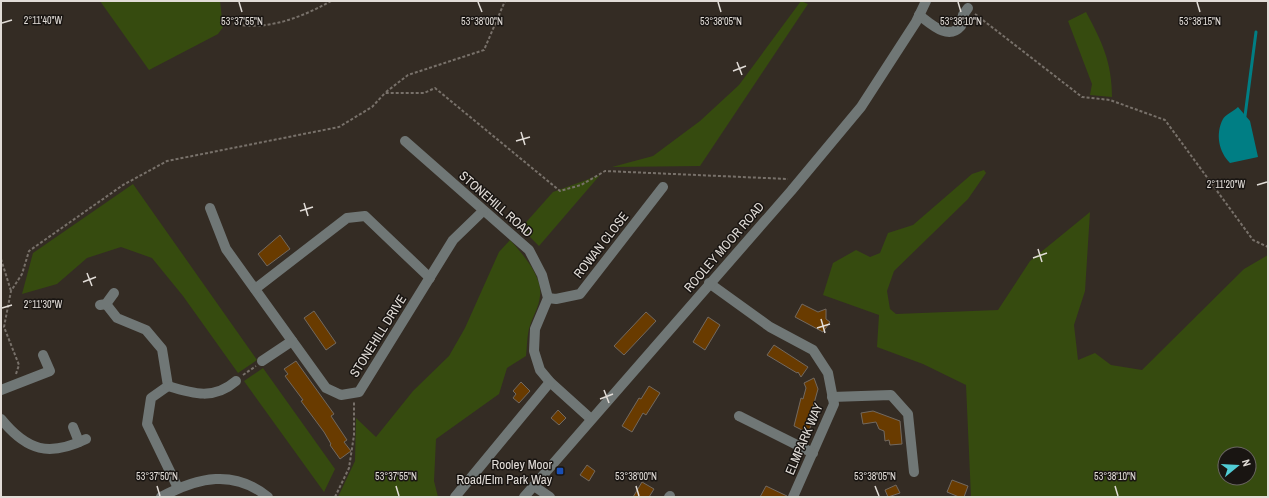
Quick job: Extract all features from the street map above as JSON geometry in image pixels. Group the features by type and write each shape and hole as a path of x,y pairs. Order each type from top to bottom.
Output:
{"street":[{"name":"ROOLEY MOOR ROAD","path":"524,497 591,419 652,352 861,107 919,15 926,1"},
{"path":"919,15 936,28 946,33 952,32 961,26 963,15 968,8"},
{"name":"STONEHILL ROAD","path":"405,141 482,211 528,250 542,275 548,298"},
{"name":"ROWAN CLOSE","path":"548,298 556,299 580,294 663,187"},
{"name":"STONEHILL DRIVE","path":"210,208 226,249 326,388 341,395 359,392 453,240 482,211"},
{"path":"255,290 347,218 365,216 430,278"},
{"name":"ELMPARK WAY","path":"710,283 770,327 813,350 828,373 834,404 814,453 793,497"},
{"path":"114,293 103,305 117,318 146,330 162,349 168,386"},
{"path":"548,298 535,329 534,351 540,370 550,382 591,419"},
{"path":"262,361 292,341"},
{"path":"1,390 50,371 43,355"},
{"path":"168,386 193,394 208,394 226,389 236,381"},
{"path":"455,497 550,382"},
{"path":"168,386 152,398 147,424 178,488"},
{"path":"832,397 891,395 908,414 914,472"},
{"path":"739,416 814,453"},
{"path":"1,419 14,435 37,448 58,450 83,441 73,427"},
{"path":"162,497 178,488 204,480 219,478 239,480 259,490 268,497"},
{"path":"534,486 550,497"}],"path":[{"path":"228,22 241,26 262,26 315,10 331,1"},
{"path":"12,387 19,365 4,326 11,291 22,274 29,250 123,185 167,161 339,127 372,107 385,93 408,75 484,50 505,1"},
{"path":"968,8 1082,97 1110,100 1165,120 1252,240 1268,247"},
{"path":"385,93 424,93 435,88 560,191 581,185 605,171 801,179"},
{"path":"1,259 11,291"},
{"path":"1,317 6,315"},
{"path":"236,381 262,361"},
{"path":"335,497 349,468 354,435 354,393"}],"green space":[{"path":"100,1 220,1 223,27 218,34 149,70"},
{"path":"801,1 808,4 700,166 612,167 653,156 700,121 739,85"},
{"path":"1086,12 1105,53 1112,85 1112,97 1090,95 1092,84 1068,21"},
{"path":"984,170 986,173 968,199 894,271 887,291 890,309 896,314 998,310 1030,261 1090,212 1085,291 1074,325 1078,360 1095,353 1111,365 1142,370 1244,269 1268,255 1268,497 971,497 966,385 923,364 877,347 879,315 823,295 833,263 856,250 870,257 880,253 888,233 913,225 972,174"},
{"path":"600,175 539,246 521,228 553,192"},
{"path":"133,184 257,360 238,373 183,296 152,258 121,247 87,258 57,284 22,294 33,253"},
{"path":"510,240 531,266 540,289 538,305 528,332 526,356 507,368 499,394 436,439 434,481 438,497 338,497 355,461 356,418 376,437 413,391 449,356 465,328 499,252"},
{"path":"263,368 335,469 324,492 244,381"}],"water":[{"path":"1238,107 1250,121 1258,157 1230,163 1223,154 1219,142 1219,131 1224,118"}],"building":[{"path":"280,235 290,249 267,266 258,254"},
{"path":"802,304 818,312 826,309 826,319 830,322 823,332 795,317"},
{"path":"314,311 336,343 326,350 304,318"},
{"path":"646,312 656,321 624,355 614,346"},
{"path":"708,317 720,325 705,350 693,342"},
{"path":"774,345 808,367 801,377 798,372 797,373 767,355"},
{"path":"296,361 334,414 331,416 347,440 344,442 351,451 340,459 330,445 331,444 324,432 301,401 303,400 285,376 288,374 284,369"},
{"path":"814,378 818,389 813,407 818,408 808,433 794,426 801,398 803,399 806,388 804,383"},
{"path":"521,382 530,391 519,403 513,398 516,394 513,391"},
{"path":"649,386 660,393 646,415 643,413 632,432 622,426 639,398 641,399"},
{"path":"558,410 566,418 559,425 551,418"},
{"path":"873,411 900,421 902,444 890,445 889,440 885,441 884,431 879,429 876,422 863,424 861,413"},
{"path":"587,465 595,471 589,481 580,475"},
{"path":"952,480 968,486 964,497 959,497 947,492"},
{"path":"642,482 654,489 649,497 633,497"},
{"path":"896,485 900,493 888,497 885,490"},
{"path":"766,486 787,496 787,497 760,497"}],"waterway":[{"path":"1245,116 1256,32"}],"place":[{"name":"Rooley Moor Road/Elm Park Way","path":"560,471"}]}
